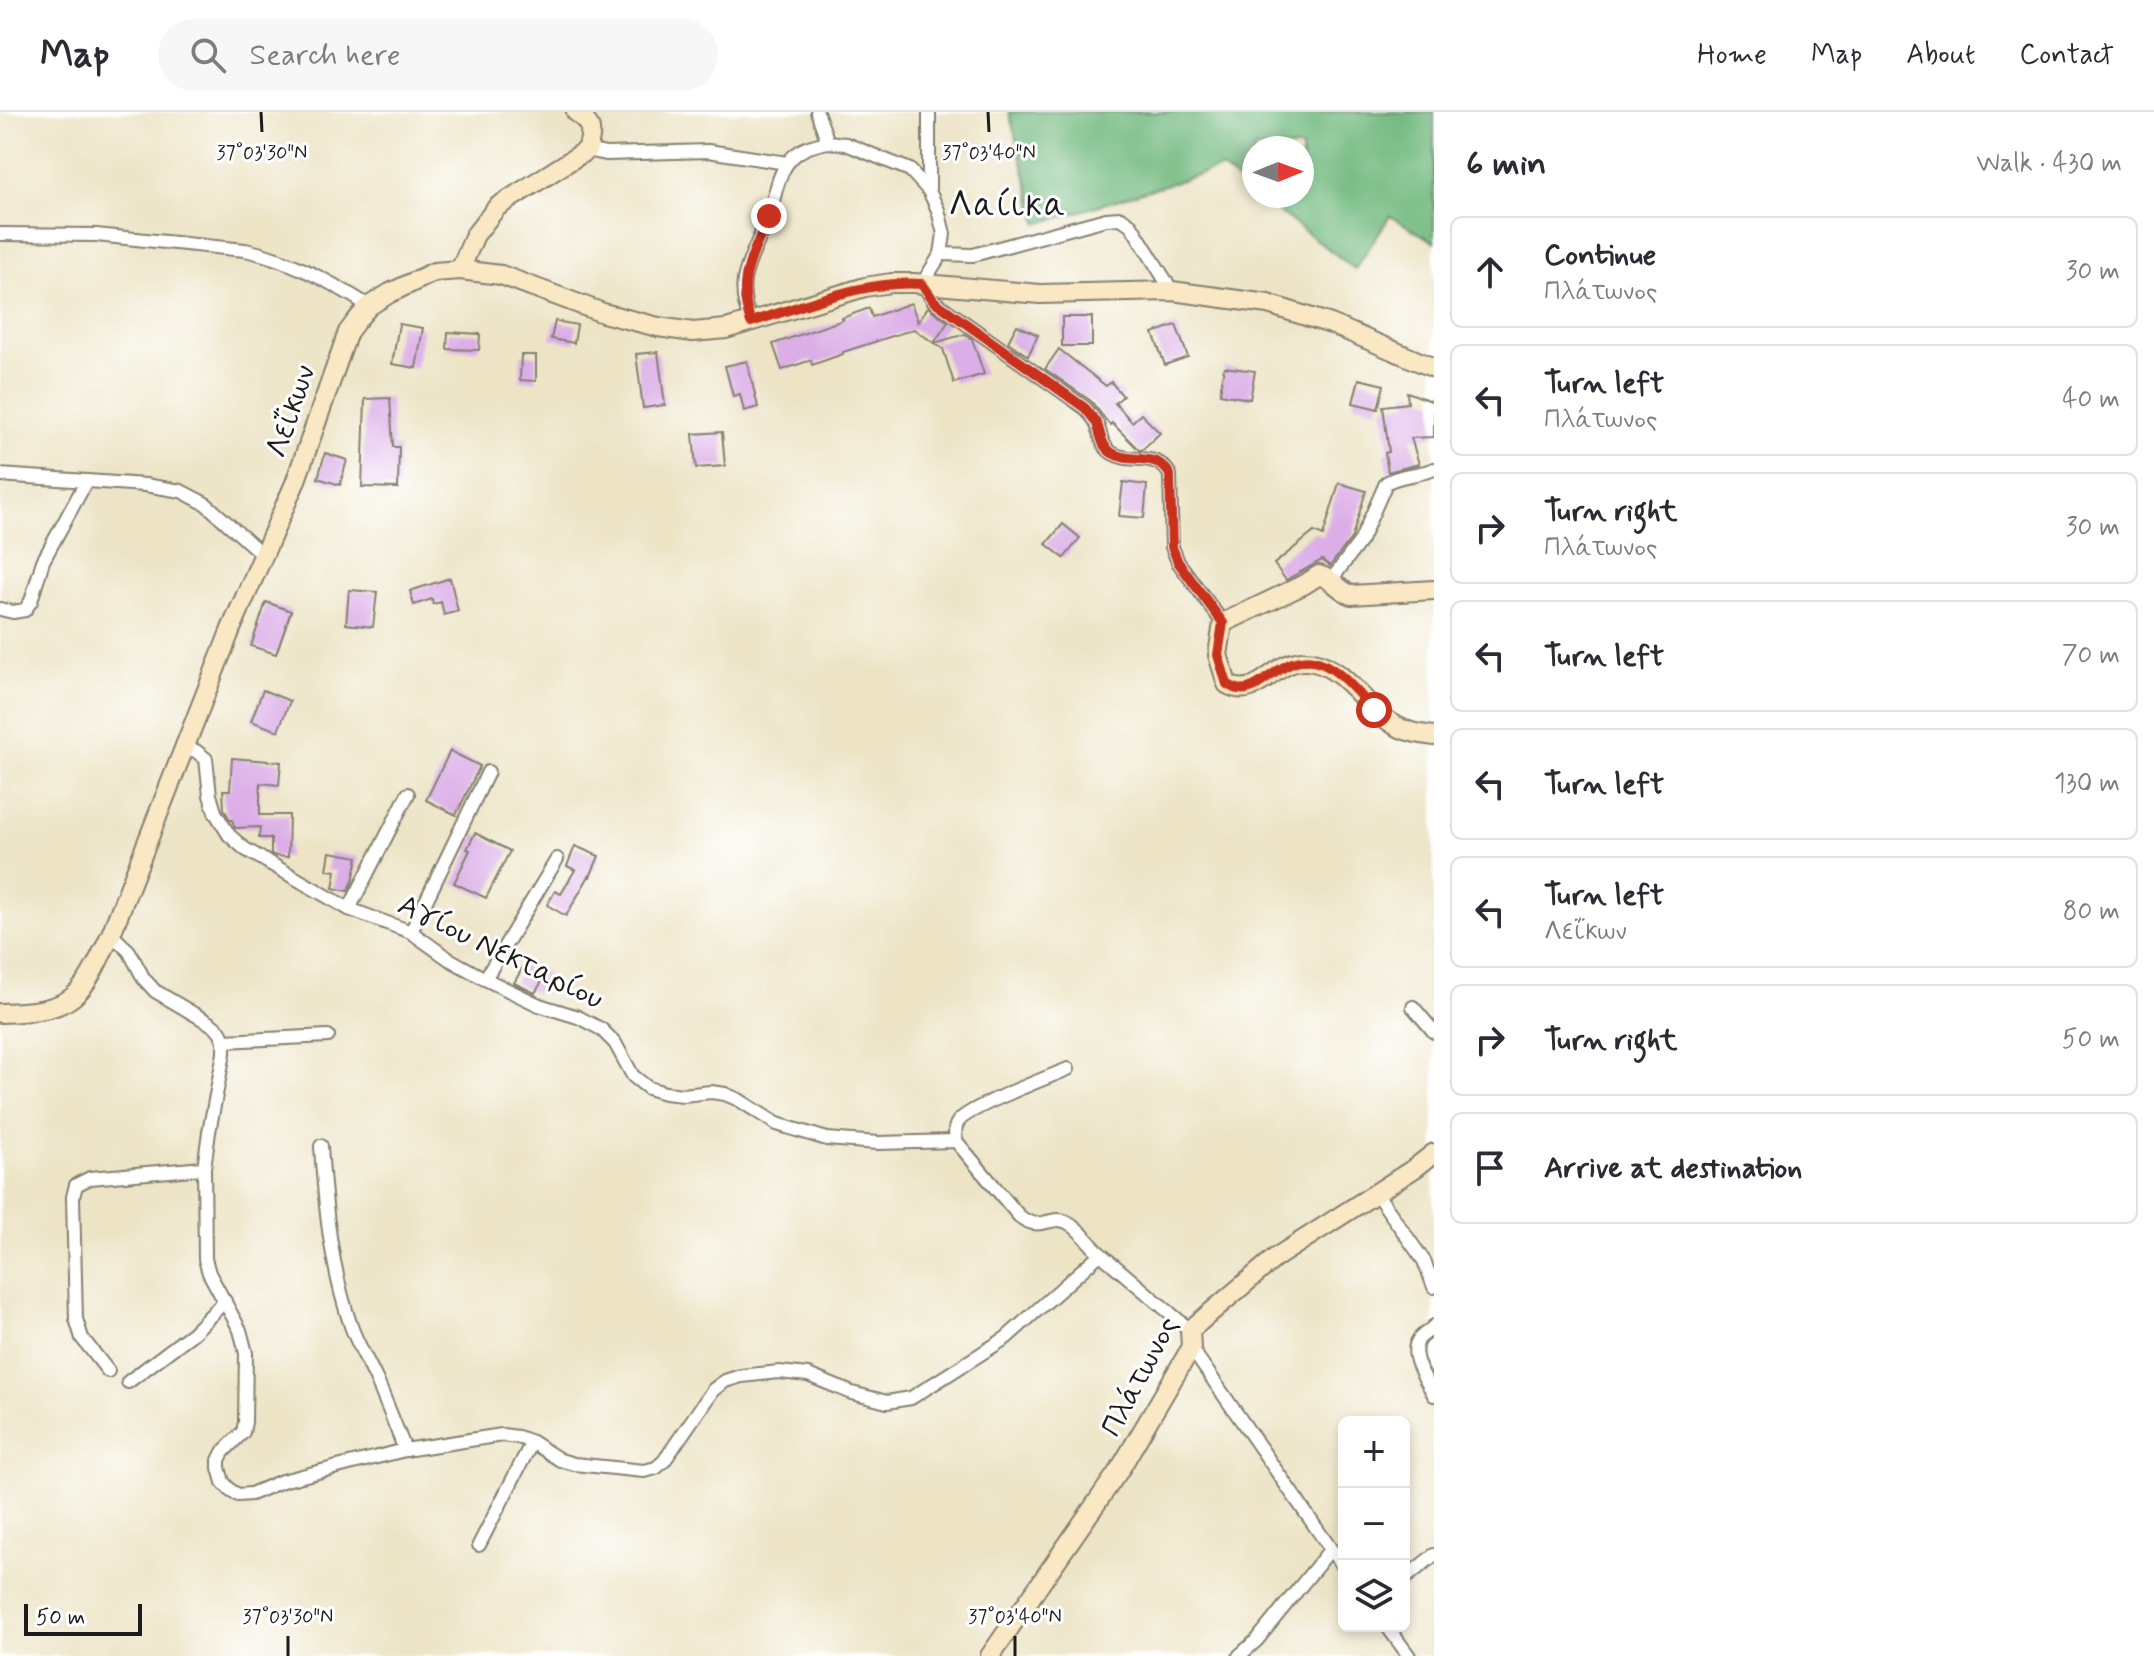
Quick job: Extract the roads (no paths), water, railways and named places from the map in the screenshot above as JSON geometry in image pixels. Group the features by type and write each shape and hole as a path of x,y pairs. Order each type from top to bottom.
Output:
{"street":[{"path":"817,112 828,142"},
{"path":"929,112 929,191"},
{"path":"460,270 475,235 497,207 587,150 591,135 585,115"},
{"path":"751,322 743,297 747,269 787,163 797,153 810,145 828,142 846,144 910,170 929,191 944,234 941,254 922,284 934,301 1085,408 1096,422 1103,445 1112,453 1165,465 1170,475 1172,547 1178,562 1223,623 1218,655 1227,684 1236,689 1248,689 1287,664 1303,661 1322,664 1339,675 1374,710 1395,725 1434,736"},
{"path":"587,150 606,154 708,151 787,163"},
{"path":"941,254 973,255 1106,219 1121,218 1131,225 1172,291"},
{"path":"0,234 96,235 245,250 289,264 369,306"},
{"name":"Λεΐκων","path":"0,1013 43,1009 71,999 89,981 111,934 231,629 295,483 351,327 369,306 434,272 460,270 501,275 603,313 673,330 704,332 751,322 869,286 891,283 1040,294 1172,291 1268,304 1341,328 1434,368"},
{"path":"1332,579 1361,540 1386,483 1394,478 1434,469"},
{"path":"0,475 166,488 187,494 219,514 264,556"},
{"path":"0,609 13,612 25,610 31,601 43,561 86,482"},
{"path":"1223,623 1319,575 1332,579 1341,591 1351,595 1434,590"},
{"name":"Αγίου Νεκταρίου","path":"185,748 196,751 206,759 215,812 225,829 251,853 349,909 411,932 449,959 485,979 539,1005 578,1017 601,1029 615,1043 633,1076 648,1088 683,1095 725,1094 777,1124 827,1139 878,1143 956,1141"},
{"path":"411,932 488,772"},
{"path":"349,909 408,794"},
{"path":"485,979 557,859"},
{"path":"111,934 129,951 144,979 155,991 211,1024 220,1031 224,1041 204,1168 205,1259 209,1273 240,1330 246,1353 243,1432 219,1460 223,1482 238,1495 251,1494 282,1481 405,1450 502,1435 532,1442 560,1460 574,1464 644,1471 656,1468 664,1461 713,1390 725,1381 741,1376 779,1372 808,1375 852,1393 887,1402 911,1398 1006,1338 1100,1254"},
{"path":"1413,1007 1434,1032"},
{"path":"224,1041 328,1036"},
{"path":"1068,1069 964,1116 956,1125 956,1141 1019,1216 1028,1223 1038,1225 1051,1220 1062,1220 1072,1225 1191,1339 1338,1560"},
{"path":"321,1146 325,1209 350,1324 405,1450"},
{"name":"Πλάτωνος","path":"990,1656 1120,1469 1191,1339 1275,1258 1434,1153"},
{"path":"108,1371 82,1338 76,1319 73,1197 76,1185 90,1178 204,1168"},
{"path":"1376,1193 1424,1261 1434,1287"},
{"path":"128,1382 193,1333 225,1301"},
{"path":"1434,1326 1416,1346 1419,1365 1434,1395"},
{"path":"479,1545 532,1442"},
{"path":"1239,1656 1257,1640 1330,1550"},
{"path":"1410,1574 1434,1555"},
{"path":"1391,1632 1409,1656"}],"district":[{"name":"Λαίικα","path":"1008,204"}]}
